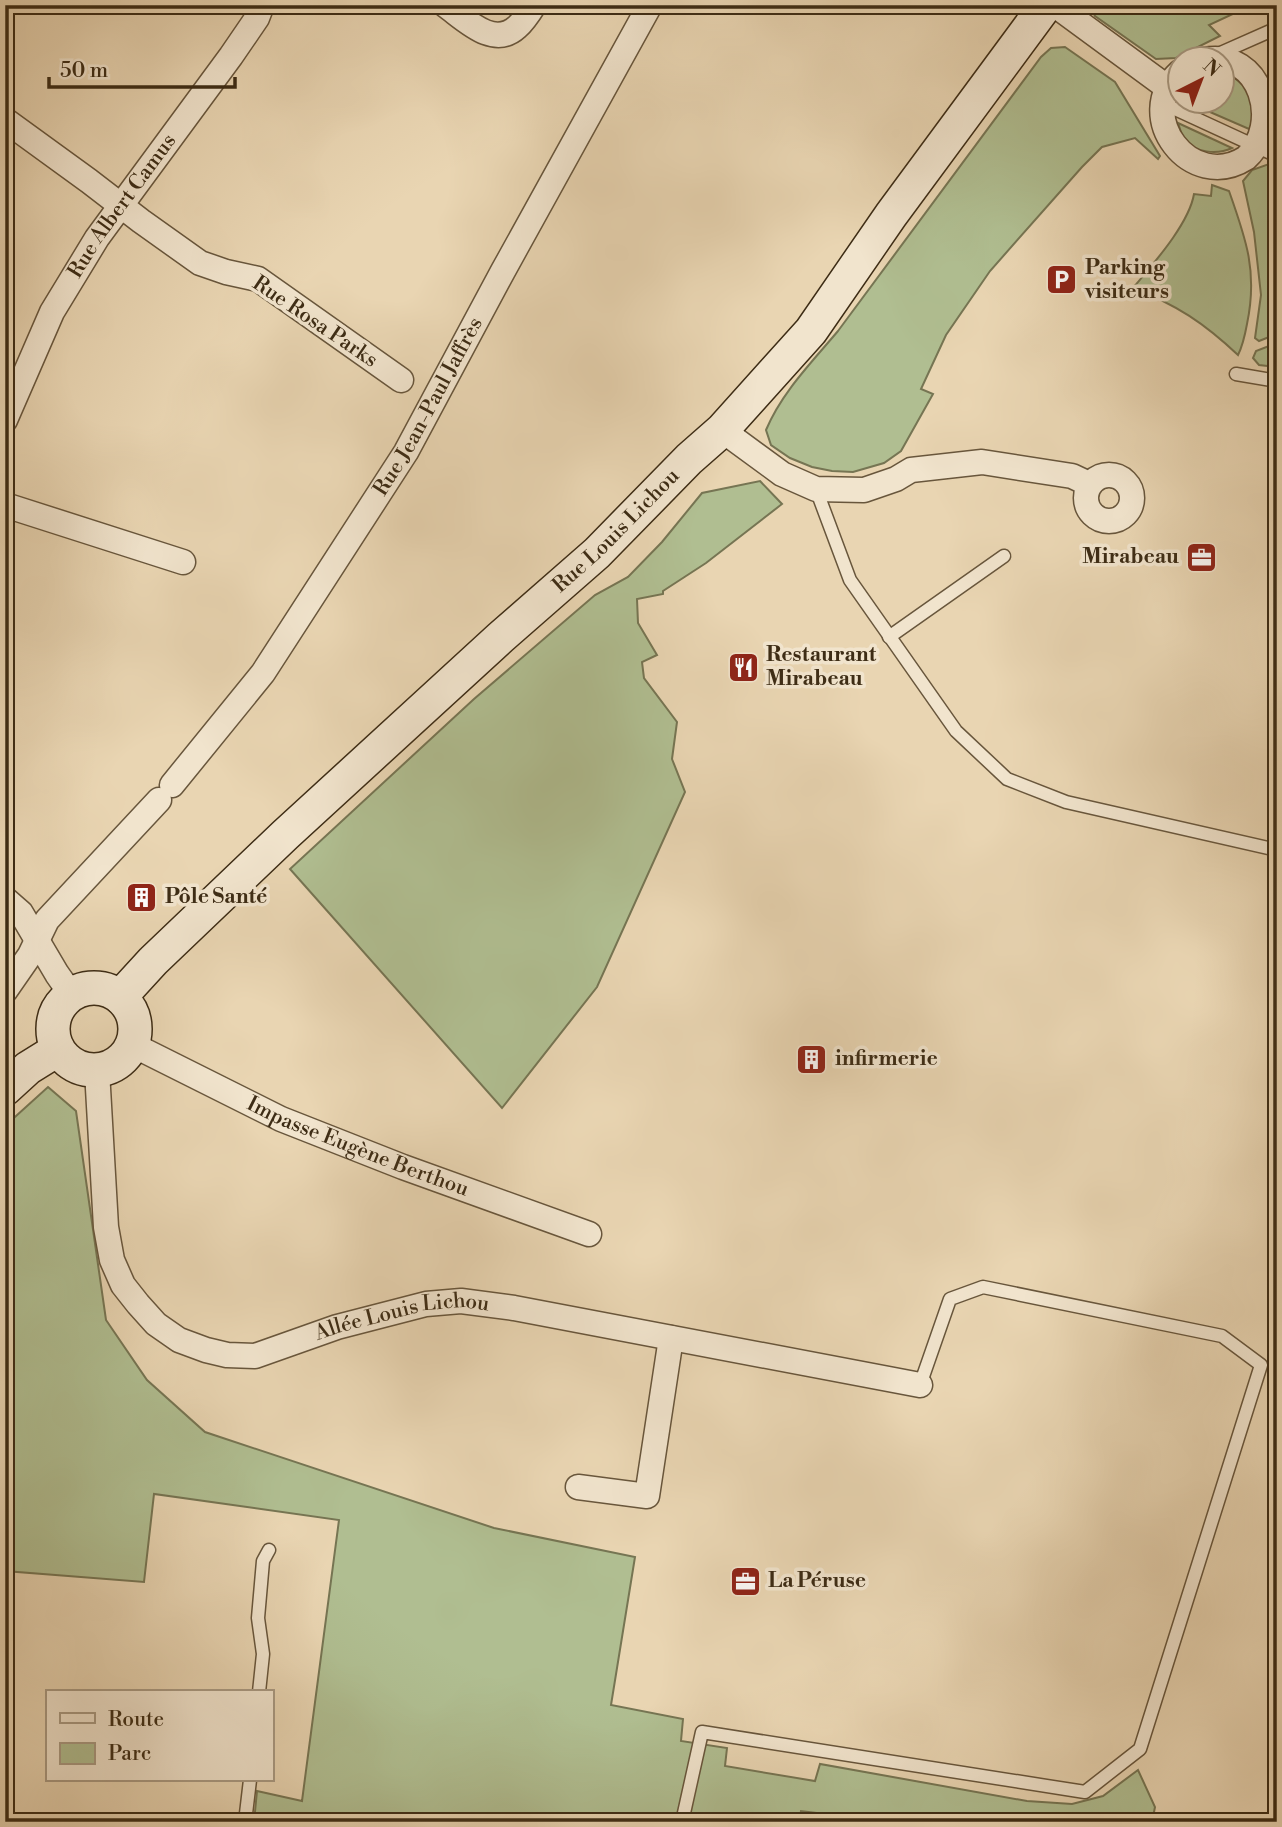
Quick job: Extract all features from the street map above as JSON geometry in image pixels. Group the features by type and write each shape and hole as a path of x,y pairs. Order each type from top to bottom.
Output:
{"main road":[{"name":"Rue Louis Lichou","path":"120,997 153,961 312,810 597,553 689,459 722,430 811,331 891,215 1046,5"},
{"path":"93,987 104,988 120,997 133,1013 136,1029 133,1045 127,1055 119,1063 97,1071 82,1069 68,1061 58,1050 53,1038 55,1013 62,1002 81,989 93,987"},
{"path":"5,1089 28,1068 58,1050"}],"street":[{"name":"Rue Albert Camus","path":"5,421 52,312 97,238 231,56 257,18 262,5"},
{"path":"445,5 483,32 498,35 515,30 534,5"},
{"name":"Rue Jean-Paul Jaffrès","path":"5,991 30,955 47,920 165,792 264,673 406,452 650,5"},
{"path":"1055,5 1166,85"},
{"path":"1166,107 1163,121 1169,138 1180,152 1196,162 1214,166 1233,164 1267,152 1270,104 1265,88 1254,73 1236,62"},
{"name":"Rue Rosa Parks","path":"5,120 200,263 258,279 401,380"},
{"path":"722,430 782,474 816,489 864,490 897,479 911,470 982,462 1072,475 1089,484"},
{"path":"5,505 183,562"},
{"path":"5,899 21,914 71,994"},
{"name":"Impasse Eugène Berthou","path":"133,1045 281,1119 403,1167 589,1234"},
{"name":"Allée Louis Lichou","path":"97,1071 106,1227 113,1260 123,1285 138,1304 156,1324 178,1340 206,1350 255,1356 337,1327 426,1304 461,1301 514,1308 920,1385"},
{"path":"578,1487 647,1496 671,1338"}],"lane":[{"path":"1235,46 1277,28"},
{"path":"1212,116 1267,152"},
{"path":"1236,373 1277,381"},
{"path":"816,489 850,580 956,731 1007,779 1066,802 1277,850"},
{"path":"889,637 1004,556"},
{"path":"682,1822 702,1732 1085,1792 1139,1749 1261,1364 1222,1336 983,1287 950,1299 920,1385"},
{"path":"259,1690 263,1654 258,1618 263,1561 269,1550"},
{"path":"245,1822 250,1782"}],"green space":[{"path":"1089,5 1252,5 1209,25 1220,36 1200,46 1166,46 1166,58 1156,59 1095,16"},
{"path":"1065,47 1115,82 1160,156 1158,159 1135,138 1102,147 990,271 946,335 921,389 933,394 901,451 884,463 853,472 812,467 790,458 771,445 766,430 789,390 838,331 1041,57 1051,48"},
{"path":"1236,79 1250,90 1253,123 1249,129 1219,116 1236,116"},
{"path":"1178,123 1232,148 1213,152 1200,150 1184,139"},
{"path":"1269,164 1277,168 1277,334 1259,341 1255,338 1261,295 1254,232 1243,181 1252,170"},
{"path":"1212,185 1229,191 1241,225 1251,272 1250,305 1245,336 1238,355 1189,316 1133,288 1178,231 1194,194 1211,196"},
{"path":"1277,343 1277,367 1259,365 1253,358 1256,351"},
{"path":"760,481 782,504 706,563 663,591 663,594 637,599 638,623 657,655 642,662 644,678 677,722 672,759 685,792 597,987 502,1108 290,869 474,699 595,595 628,577 662,542 702,493"},
{"path":"48,1087 76,1111 106,1320 147,1380 205,1432 494,1528 635,1557 611,1705 683,1719 681,1741 727,1748 725,1766 815,1781 820,1764 1027,1801 1072,1804 1103,1796 1138,1770 1155,1807 1152,1822 892,1822 801,1811 799,1822 254,1822 257,1791 302,1801 339,1520 154,1494 144,1582 5,1571 5,1126"}],"place":[{"name":"Parking visiteurs","path":"1062,280"},
{"name":"Mirabeau","path":"1202,557"},
{"name":"Restaurant Mirabeau","path":"743,667"},
{"name":"Pôle Santé","path":"142,897"},
{"name":"infirmerie","path":"812,1059"},
{"name":"La Péruse","path":"745,1581"}]}
